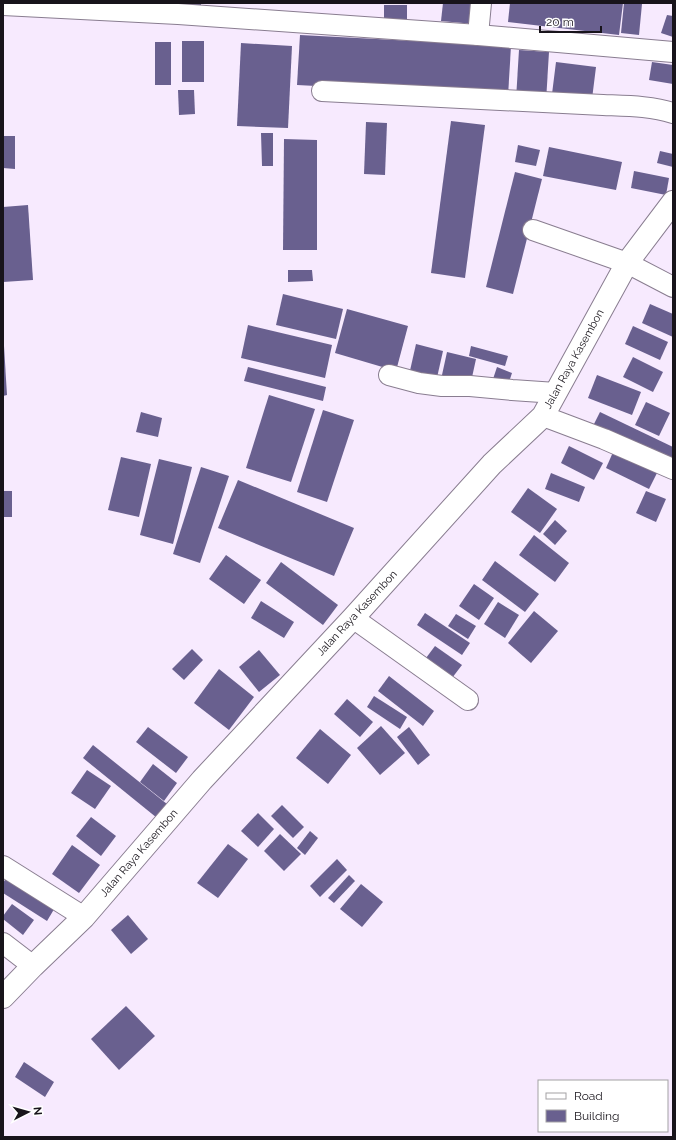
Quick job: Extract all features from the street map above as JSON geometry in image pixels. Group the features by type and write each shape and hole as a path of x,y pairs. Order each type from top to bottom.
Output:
{"main road":[{"name":"Jalan Raya Kasembon","path":"3,997 84,917 202,780 353,618 492,464 543,416 627,264 673,202"}],"street":[{"path":"478,35 481,3"},
{"path":"3,4 186,14 478,35 673,52"},
{"path":"322,91 636,106 673,113"},
{"path":"534,230 627,264 673,287"},
{"path":"388,375 419,383 442,386 470,386 556,393"},
{"path":"543,416 604,439 673,469"},
{"path":"353,618 468,700"},
{"path":"3,866 84,917"},
{"path":"3,943 33,966"}],"building":[{"path":"176,3 201,3 201,9 176,8"},
{"path":"443,3 476,3 474,24 441,21"},
{"path":"510,3 623,3 619,35 508,22"},
{"path":"624,3 642,4 639,35 621,33"},
{"path":"384,5 407,5 407,20 384,20"},
{"path":"667,15 673,16 673,37 661,33"},
{"path":"300,35 511,46 508,96 297,85"},
{"path":"182,41 204,41 204,82 182,82"},
{"path":"155,42 171,42 171,85 155,85"},
{"path":"241,43 292,46 288,128 237,126"},
{"path":"519,50 549,52 546,101 516,99"},
{"path":"556,62 596,67 592,99 552,94"},
{"path":"652,62 673,65 673,84 649,80"},
{"path":"178,90 194,90 195,114 179,115"},
{"path":"451,121 485,125 465,278 431,273"},
{"path":"366,122 387,123 385,175 364,174"},
{"path":"261,133 273,133 273,166 262,166"},
{"path":"3,136 15,136 15,169 3,168"},
{"path":"284,139 317,140 317,250 283,250"},
{"path":"518,145 540,150 536,166 515,162"},
{"path":"549,147 622,162 616,190 543,176"},
{"path":"660,151 673,154 673,167 657,163"},
{"path":"634,171 669,178 666,195 631,188"},
{"path":"515,172 542,179 513,294 486,287"},
{"path":"28,205 33,280 3,282 3,207"},
{"path":"288,270 312,270 313,281 288,282"},
{"path":"283,294 343,309 336,339 276,325"},
{"path":"650,304 673,314 673,337 642,323"},
{"path":"347,309 408,326 396,371 335,353"},
{"path":"248,325 332,345 325,378 241,358"},
{"path":"633,326 668,342 660,360 625,344"},
{"path":"416,344 443,351 436,382 409,375"},
{"path":"3,346 7,395 3,396"},
{"path":"471,346 508,356 505,366 469,356"},
{"path":"447,352 476,359 471,382 442,375"},
{"path":"633,357 663,372 653,392 623,377"},
{"path":"248,367 326,387 323,401 244,381"},
{"path":"497,367 512,373 508,385 493,379"},
{"path":"597,375 641,392 632,415 588,398"},
{"path":"269,395 315,409 291,482 246,468"},
{"path":"646,402 670,413 659,436 635,425"},
{"path":"323,410 354,420 327,502 297,492"},
{"path":"141,412 162,418 158,437 136,432"},
{"path":"600,412 673,447 673,465 593,426"},
{"path":"569,446 603,463 594,480 561,463"},
{"path":"614,450 658,471 649,489 606,468"},
{"path":"121,457 151,464 139,517 108,510"},
{"path":"159,459 192,467 173,544 140,535"},
{"path":"201,467 229,476 200,563 173,554"},
{"path":"551,473 585,487 579,502 545,489"},
{"path":"238,480 354,528 334,576 218,528"},
{"path":"528,488 557,509 540,533 511,512"},
{"path":"3,491 12,491 12,517 3,517"},
{"path":"646,491 666,499 656,522 636,513"},
{"path":"555,520 567,531 555,545 543,534"},
{"path":"534,535 569,563 555,582 519,555"},
{"path":"226,555 261,580 244,604 209,579"},
{"path":"495,561 539,594 525,612 482,580"},
{"path":"281,562 338,605 323,625 266,583"},
{"path":"474,584 494,598 479,620 459,606"},
{"path":"261,601 294,622 284,638 251,618"},
{"path":"498,602 519,615 505,638 484,624"},
{"path":"534,611 558,631 531,663 508,643"},
{"path":"425,613 470,643 462,655 417,625"},
{"path":"456,614 476,626 468,639 448,626"},
{"path":"435,646 462,665 452,678 426,658"},
{"path":"192,649 203,660 184,680 172,669"},
{"path":"259,650 280,675 259,692 239,667"},
{"path":"219,669 254,697 229,730 194,703"},
{"path":"389,676 434,711 423,726 378,691"},
{"path":"374,696 407,717 400,729 367,707"},
{"path":"347,699 373,722 360,737 334,714"},
{"path":"381,726 405,753 380,775 357,748"},
{"path":"148,727 188,757 176,773 136,742"},
{"path":"409,727 430,755 418,765 397,737"},
{"path":"320,729 351,755 328,784 296,758"},
{"path":"93,745 172,808 162,822 83,758"},
{"path":"153,764 177,783 164,801 140,782"},
{"path":"87,770 111,786 95,809 71,793"},
{"path":"282,805 304,827 293,838 271,816"},
{"path":"258,813 274,829 258,847 241,831"},
{"path":"91,817 116,836 101,856 76,836"},
{"path":"310,831 318,838 305,855 297,848"},
{"path":"280,834 301,854 284,871 264,851"},
{"path":"228,844 248,859 218,898 197,883"},
{"path":"72,845 100,865 79,893 52,874"},
{"path":"337,859 347,870 320,897 310,886"},
{"path":"8,875 56,906 47,921 3,893 3,883"},
{"path":"349,875 355,881 334,903 328,898"},
{"path":"361,884 383,902 362,927 340,909"},
{"path":"12,904 34,920 23,935 3,919 3,916"},
{"path":"128,915 148,939 131,954 111,930"},
{"path":"126,1006 155,1036 119,1070 91,1039"},
{"path":"24,1062 54,1082 45,1097 15,1077"}]}
